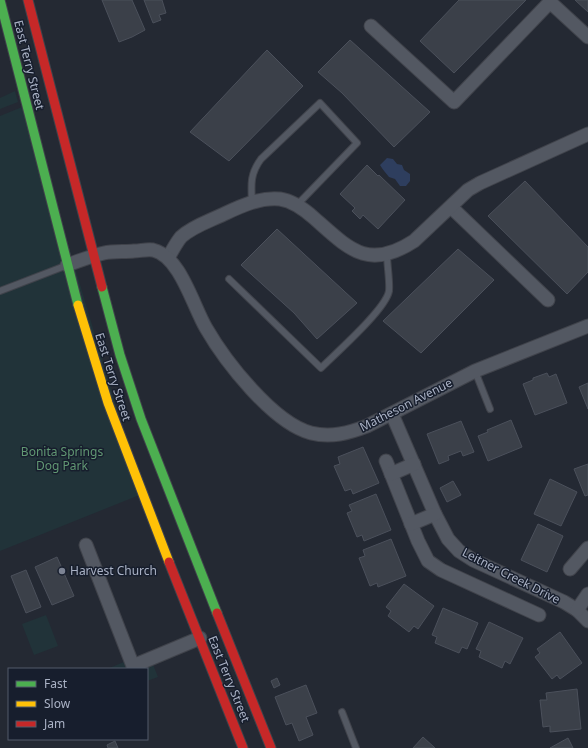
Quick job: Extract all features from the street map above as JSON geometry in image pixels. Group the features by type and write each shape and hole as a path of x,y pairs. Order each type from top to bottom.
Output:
{"street":[{"name":"East Terry Street","path":"0,0 2,16 67,265 108,403 142,494 243,748"},
{"path":"28,0 120,355 141,419 271,748"},
{"path":"371,26 454,102 550,2 588,37"},
{"path":"67,265 105,252 153,250 168,258 180,238 191,229 252,203 268,199 280,199 292,202 304,210 343,244 354,251 374,256 386,254 397,251 414,241 468,190 480,183 588,134"},
{"path":"450,207 548,300"},
{"name":"Matheson Avenue","path":"168,258 178,271 206,328 230,362 253,390 285,421 312,433 331,436 350,433 392,414 476,371 588,326"},
{"path":"574,332 588,336"},
{"name":"Leitner Creek Drive","path":"392,414 435,514 448,539 459,551 473,560 564,602 577,610 588,621"},
{"path":"386,461 418,541 428,561 441,570 539,616"},
{"path":"391,474 414,464"},
{"path":"411,524 435,514"},
{"path":"86,545 133,666 200,638"},
{"path":"570,569 588,548"},
{"path":"577,610 588,594"}],"lane":[{"path":"252,203 251,184 254,168 261,159 320,103 357,143 297,206"},
{"path":"229,279 321,368 376,313 385,300 389,292 386,254"},
{"path":"0,291 67,265"},
{"path":"476,371 490,409"},
{"path":"342,712 356,748"}],"green space":[{"path":"15,91 18,102 0,109 0,98"},
{"name":"Bonita Springs Dog Park","path":"27,105 142,494 0,551 0,116"},
{"path":"46,615 58,646 34,655 22,624"},
{"path":"148,652 158,677 148,681 148,668 109,668"}],"water":[{"path":"387,158 393,159 397,164 402,165 404,170 410,174 410,181 406,186 400,186 395,179 389,177 381,167 380,165"}],"building":[{"path":"102,0 132,0 145,30 119,42"},
{"path":"144,0 162,0 166,13 159,15 161,20 153,23"},
{"path":"459,0 526,0 454,73 420,41"},
{"path":"575,0 588,0 588,12"},
{"path":"350,40 430,112 394,147 342,93 318,72"},
{"path":"267,50 303,86 229,161 190,132"},
{"path":"367,165 405,200 378,229 363,215 360,219 352,211 355,208 340,194"},
{"path":"525,181 588,247 588,272 567,294 488,216"},
{"path":"277,229 357,303 317,339 294,313 241,265"},
{"path":"458,249 494,280 421,353 383,321"},
{"path":"547,373 549,377 556,374 567,403 535,415 523,384 533,380 533,378"},
{"path":"588,383 588,409 579,387"},
{"path":"511,420 522,447 488,461 478,436 488,432 487,430"},
{"path":"461,421 474,452 463,456 461,451 448,456 449,460 439,464 427,434"},
{"path":"363,447 379,483 353,494 351,489 345,491 334,466 340,464 338,457"},
{"path":"588,464 588,495 585,496 574,469"},
{"path":"550,479 577,492 561,526 534,514"},
{"path":"453,481 461,495 447,502 440,488"},
{"path":"376,494 391,530 364,541 362,535 357,537 347,513 352,511 349,505"},
{"path":"538,524 563,536 547,572 521,560"},
{"path":"391,539 406,576 378,587 377,583 370,586 359,558 365,556 363,550"},
{"path":"57,557 74,596 52,605 35,567"},
{"path":"26,570 41,607 26,613 11,576"},
{"path":"404,584 434,606 418,629 414,626 409,632 388,616 391,611 386,607"},
{"path":"443,608 478,623 467,649 462,647 459,653 435,643 437,637 432,635"},
{"path":"489,622 523,638 510,664 505,661 502,668 479,657 481,651 476,649"},
{"path":"560,632 582,663 560,679 557,675 552,679 535,657 540,653 537,649"},
{"path":"277,678 280,685 274,688 271,681"},
{"path":"306,685 317,713 306,717 313,735 299,741 292,723 286,725 275,697"},
{"path":"577,689 581,729 550,732 550,726 543,727 540,700 547,700 546,693"},
{"path":"423,737 435,748 413,748"},
{"path":"568,738 573,748 550,748"},
{"path":"115,741 118,748 108,748 107,745"}],"traffic: fast":[{"path":"0,0 78,305"},
{"path":"102,287 120,355 141,419 217,613"}],"traffic: slow":[{"path":"78,305 108,403 169,562"}],"traffic: jam":[{"path":"28,0 102,287"},
{"path":"169,562 243,748"},
{"path":"217,613 271,748"}],"place":[{"name":"Harvest Church","path":"62,571"}]}
